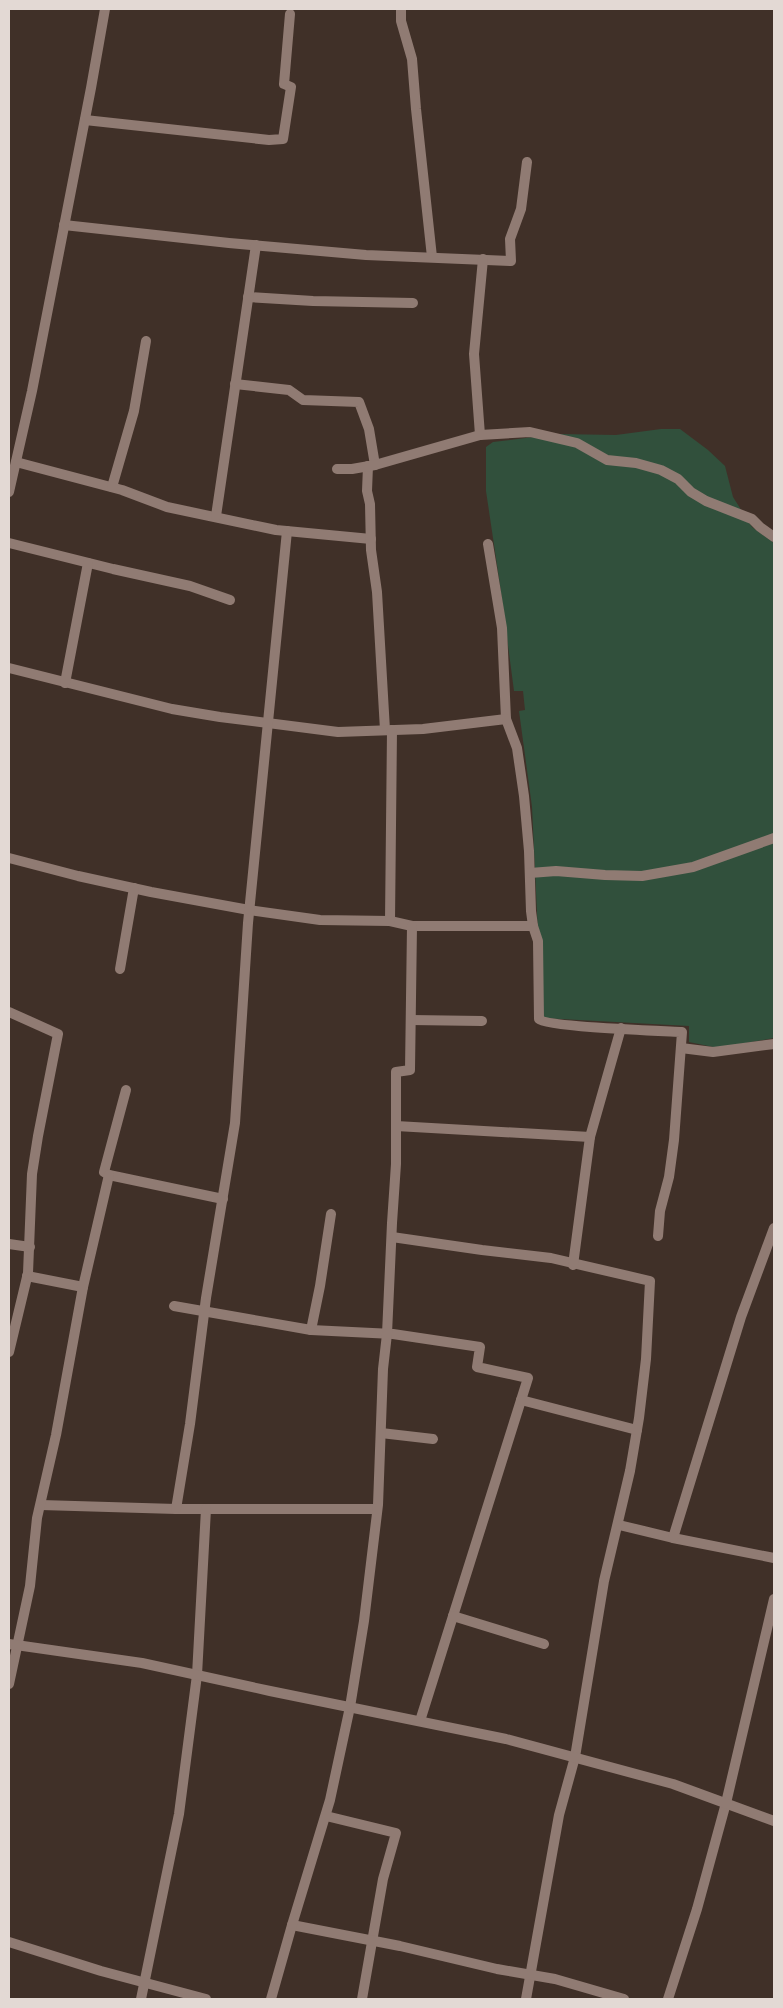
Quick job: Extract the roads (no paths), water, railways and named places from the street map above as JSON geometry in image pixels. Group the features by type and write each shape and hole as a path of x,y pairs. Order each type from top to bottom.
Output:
{"street":[{"path":"9,492 32,391 85,120 104,9"},
{"path":"400,9 401,21 412,59 432,257"},
{"path":"85,120 269,140 283,139 291,87 284,84 290,14"},
{"path":"64,224 256,246 366,255 511,260 510,238 521,209 527,162"},
{"path":"216,516 256,246"},
{"path":"480,435 474,354 483,259"},
{"path":"248,297 413,304"},
{"path":"112,487 134,411 146,341"},
{"path":"235,384 290,390 303,400 359,402 369,429 372,465 367,491 370,504 371,539 388,730 390,921"},
{"path":"337,469 352,469 372,465 480,435 530,432 577,442 607,460 636,462 661,470 678,479 699,496 752,519 774,538"},
{"path":"16,462 112,487 167,507 286,531 371,539"},
{"path":"176,1509 190,1424 204,1311 235,1123 249,910 286,531"},
{"path":"9,543 190,586 230,600"},
{"path":"488,544 502,628 506,719 517,748 524,796 533,926 538,940 540,1021 682,1032 674,1140 669,1177 660,1211 658,1236"},
{"path":"65,683 88,563"},
{"path":"9,668 172,709 338,732 423,729 506,719"},
{"path":"530,873 556,871 642,876 693,867 774,838"},
{"path":"9,858 134,888 249,910 320,920 390,921 412,926 533,926"},
{"path":"120,969 134,888"},
{"path":"271,1999 326,1816 350,1707 364,1621 377,1509 384,1369 388,1334 396,1164 396,1072 410,1070 412,926"},
{"path":"9,1012 58,1034 32,1174 30,1247 27,1276 9,1352"},
{"path":"412,1020 482,1021"},
{"path":"572,1265 590,1137 621,1028"},
{"path":"681,1048 713,1052 774,1044"},
{"path":"126,1090 104,1172 109,1176 223,1199"},
{"path":"396,1126 590,1137"},
{"path":"9,1684 13,1644 30,1586 37,1518 56,1435 83,1287 109,1176"},
{"path":"311,1330 331,1214"},
{"path":"673,1538 741,1317 774,1228"},
{"path":"392,1237 551,1258 572,1265 650,1282 646,1359 637,1430 619,1525 604,1582 575,1757 560,1815 526,1999"},
{"path":"9,1244 30,1247"},
{"path":"27,1276 83,1287"},
{"path":"174,1306 311,1330 388,1334 480,1347 476,1367 528,1378 420,1721"},
{"path":"521,1400 637,1430"},
{"path":"381,1433 433,1439"},
{"path":"41,1505 176,1509 377,1509"},
{"path":"141,1999 179,1814 197,1675 206,1509"},
{"path":"619,1525 774,1558"},
{"path":"668,1999 697,1909 726,1803 774,1599"},
{"path":"453,1616 544,1644"},
{"path":"13,1644 142,1663 506,1739 673,1784 774,1821"},
{"path":"326,1816 396,1834 383,1880 362,1999"},
{"path":"292,1925 373,1940 555,1979 624,1999"},
{"path":"9,1942 101,1971 206,1999"}]}
